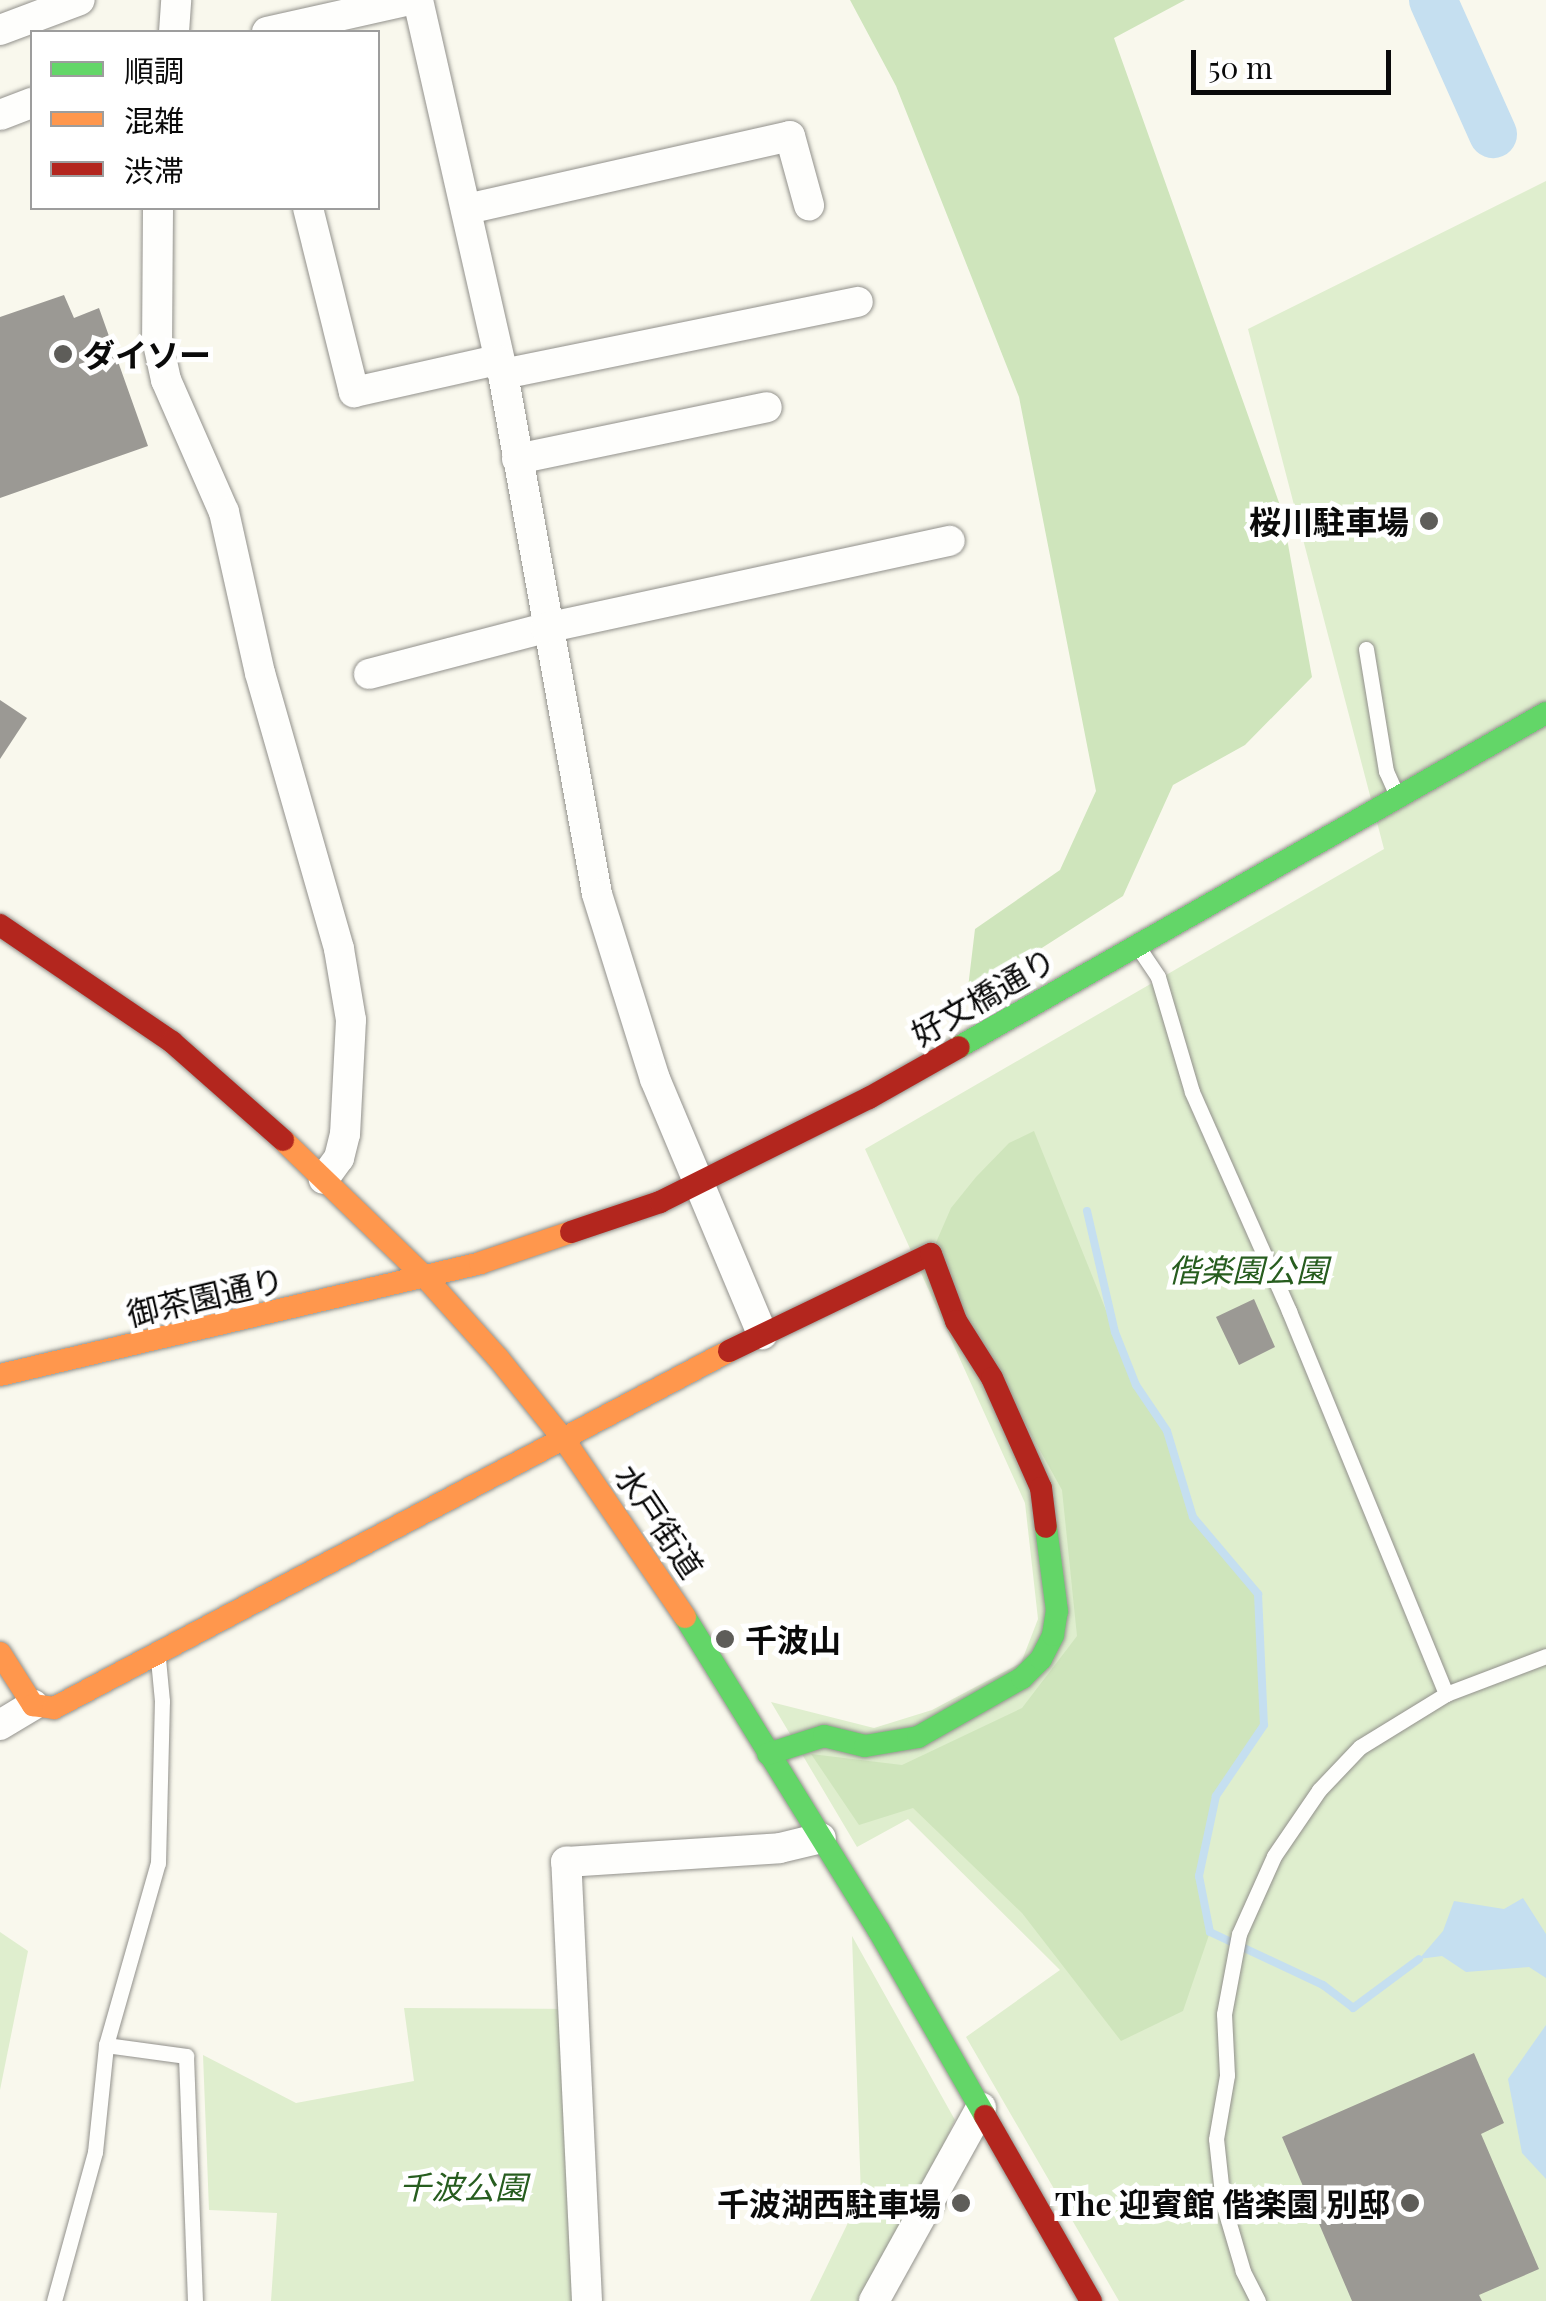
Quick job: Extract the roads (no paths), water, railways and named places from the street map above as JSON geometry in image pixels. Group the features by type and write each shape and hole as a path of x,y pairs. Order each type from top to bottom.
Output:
{"street":[{"path":"0,30 80,0"},
{"path":"174,30 176,0"},
{"path":"282,30 410,0"},
{"path":"418,0 500,367 596,894 612,953 696,1186 762,1334"},
{"path":"0,115 30,104"},
{"path":"467,209 790,136 808,205"},
{"path":"158,210 158,339 166,380 224,512 260,673 340,949 350,1020 345,1134 339,1158 324,1179"},
{"path":"308,210 354,392 858,302"},
{"path":"517,458 767,407"},
{"path":"369,674 546,628 950,541"},
{"name":"好文橋通り","path":"424,1277 518,1252 696,1186 870,1098 1546,713"},
{"name":"水戸街道","path":"0,925 172,1042 324,1179 424,1277 498,1358 565,1441 692,1627 821,1838 982,2108 1090,2301"},
{"path":"0,1725 33,1705 54,1708 158,1656 762,1334 931,1254 956,1321 992,1378 1040,1488 1058,1611 1054,1635 1041,1659 1022,1678 918,1737 865,1746 824,1736 768,1754"},
{"name":"御茶園通り","path":"0,1374 424,1277"},
{"path":"0,1653 33,1705"},
{"path":"587,2301 566,1862 780,1848 821,1838"},
{"path":"874,2301 982,2108"}],"lane":[{"path":"1366,649 1386,771 1398,798"},
{"path":"1137,946 1158,977 1192,1092 1289,1311 1446,1694"},
{"path":"54,2301 95,2152 106,2045 158,1864 162,1701 158,1656"},
{"path":"1258,2301 1243,2272 1224,2204 1216,2139 1227,2075 1224,2014 1239,1934 1274,1856 1319,1790 1360,1747 1446,1694 1546,1656"},
{"path":"106,2045 186,2056 195,2301"}],"water":[{"path":"1523,1898 1546,1934 1546,1978 1529,1967 1466,1972 1442,1956 1419,1959 1443,1931 1454,1901 1504,1909"},
{"path":"1546,2025 1546,2179 1522,2153 1508,2079"}],"waterway":[{"path":"1433,0 1493,134"},
{"path":"1087,1211 1115,1332 1136,1385 1167,1431 1193,1517 1258,1594 1264,1725 1216,1796 1199,1876 1210,1932 1323,1985 1353,2008 1419,1959"}],"place":[{"name":"ダイソー","path":"63,354"},
{"name":"桜川駐車場","path":"1429,521"},
{"name":"千波山","path":"725,1639"},
{"name":"千波湖西駐車場","path":"961,2203"},
{"name":"The 迎賓館 偕楽園 別邸","path":"1410,2203"}],"park label":[{"name":"偕楽園公園","path":"1248,1269"},
{"name":"千波公園","path":"463,2186"}]}
